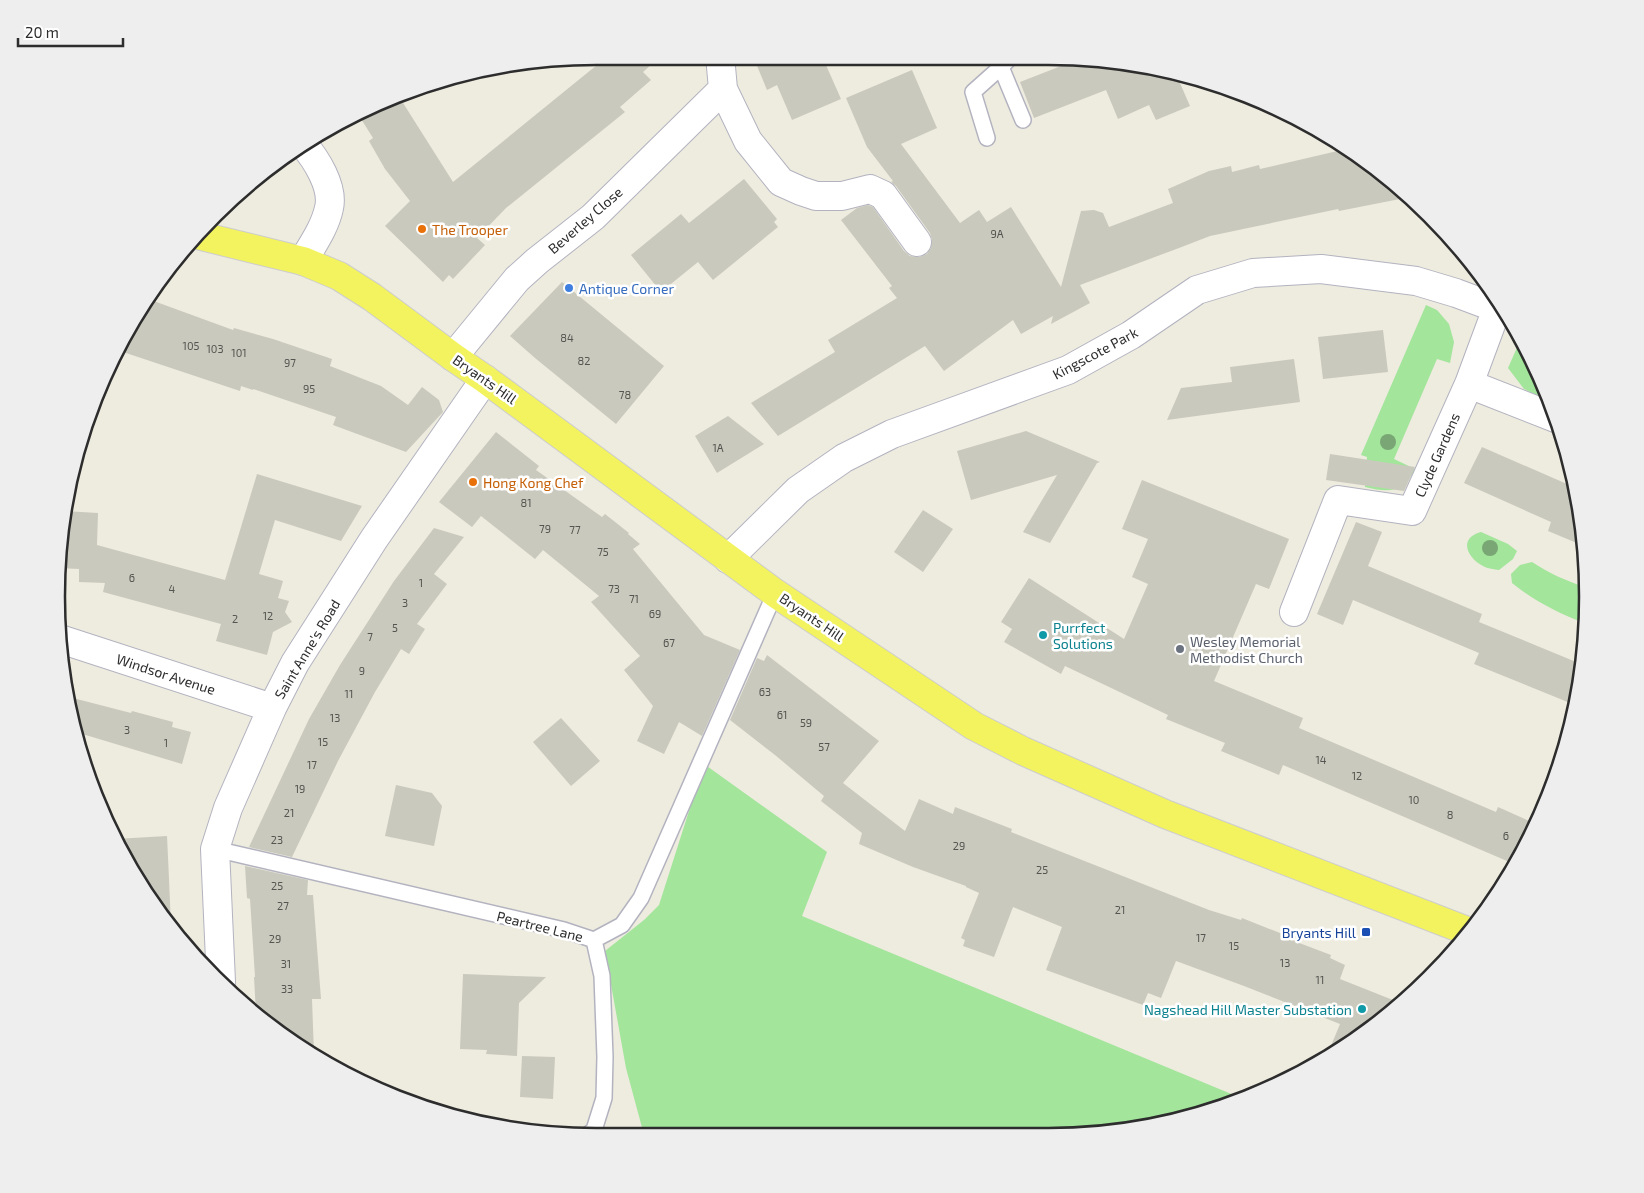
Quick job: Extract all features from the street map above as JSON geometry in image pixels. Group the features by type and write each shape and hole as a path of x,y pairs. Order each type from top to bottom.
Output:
{"main road":[{"name":"Bryants Hill","path":"206,237 303,261 348,281 485,379 775,593 974,726 1023,751 1165,814 1462,929"}],"street":[{"path":"721,65 723,89 748,140 781,182 800,192 816,196 842,196 870,189 883,195 917,242"},
{"name":"Beverley Close","path":"453,357 517,279 537,260 593,217 723,89"},
{"path":"303,261 325,222 330,206 329,190 316,160 308,150"},
{"name":"Kingscote Park","path":"728,559 798,490 844,458 892,434 1068,370 1132,335 1198,290 1253,273 1321,269 1416,281 1492,305"},
{"name":"Clyde Gardens","path":"1294,612 1338,500 1412,511 1469,384 1497,314"},
{"name":"Saint Anne's Road","path":"220,971 214,849 228,808 272,708 295,663 374,539 485,379"},
{"path":"1469,384 1547,416"},
{"name":"Windsor Avenue","path":"67,642 272,708"}],"lane":[{"path":"987,138 973,92 1004,65"},
{"path":"1008,65 1023,120"},
{"name":"Peartree Lane","path":"214,849 564,930 594,940 622,925 641,898 775,593"},
{"path":"594,940 602,976 605,1056 604,1098 595,1128"}],"green space":[{"path":"1426,305 1437,310 1449,324 1454,342 1450,363 1437,359 1394,459 1415,469 1406,483 1395,489 1381,490 1365,487 1367,457 1361,455"},
{"path":"1517,348 1541,397 1524,389 1508,368"},
{"path":"1481,532 1508,544 1517,551 1513,559 1499,570 1483,566 1469,553 1467,543 1469,539"},
{"path":"1532,562 1579,585 1578,621 1530,596 1512,583 1511,574 1520,565"},
{"path":"704,764 827,852 802,916 1233,1095 1185,1110 1151,1118 1082,1127 642,1128 626,1068 605,951 644,920 659,905"}],"building":[{"path":"597,65 651,65 643,72 651,80 620,107 625,112 506,208 477,238 485,245 453,279 449,275 443,282 385,226 410,201 385,169 369,141 373,138 362,120 402,102 453,182"},
{"path":"757,65 826,65 841,99 792,120 777,85 767,90"},
{"path":"1063,65 1117,70 1179,82 1190,106 1156,120 1149,105 1118,119 1106,90 1034,118 1020,82"},
{"path":"912,70 937,128 901,144 960,223 979,210 987,222 1011,207 1061,287 1081,211 1094,210 1103,213 1109,227 1173,203 1168,189 1209,171 1231,166 1232,172 1259,165 1260,169 1337,151 1371,175 1400,199 1339,211 1338,209 1210,236 1080,285 1090,303 1051,324 1053,316 1021,334 1013,320 944,371 925,346 778,436 751,403 835,352 828,340 897,298 889,288 892,286 841,220 857,208 868,205 873,207 904,251 910,256 919,257 927,254 931,248 932,240 930,233 867,147 846,98"},
{"path":"744,179 777,219 774,222 778,227 713,280 698,262 661,292 631,255 681,214 689,223"},
{"path":"562,282 664,366 616,424 510,336"},
{"path":"155,301 233,330 234,328 273,339 332,359 330,366 381,386 408,405 422,387 439,400 443,412 406,452 333,425 336,417 253,389 241,386 240,391 125,353"},
{"path":"1383,330 1388,372 1323,379 1318,337"},
{"path":"1294,359 1300,402 1167,420 1181,388 1232,382 1230,367"},
{"path":"728,416 764,444 717,473 695,436"},
{"path":"1026,431 1100,462 1097,463 1050,543 1023,532 1057,475 971,500 957,451"},
{"path":"496,432 539,466 536,470 602,517 605,514 629,533 640,544 633,549 704,635 740,650 702,736 679,722 664,754 637,741 653,706 624,670 640,656 591,602 599,596 543,550 535,559 481,516 472,527 439,502"},
{"path":"1482,447 1567,484 1576,543 1548,531 1551,522 1464,483"},
{"path":"1330,454 1415,467 1404,491 1326,480"},
{"path":"257,474 362,506 341,541 275,520 259,574 283,581 278,598 289,601 285,612 292,622 273,632 267,655 216,641 221,624 103,592 105,583 79,582 79,569 66,568 72,511 98,513 97,545 225,580"},
{"path":"1142,480 1289,539 1269,589 1256,584 1214,681 1303,718 1299,728 1496,812 1498,807 1529,821 1508,862 1283,765 1279,775 1221,751 1225,743 1166,719 1168,715 1065,666 1061,674 1004,642 1012,629 1001,622 1029,578 1124,639 1148,584 1132,577 1148,539 1122,529"},
{"path":"923,510 953,529 923,572 894,552"},
{"path":"1356,522 1382,532 1368,566 1482,614 1479,622 1575,661 1568,702 1474,664 1479,653 1353,600 1343,625 1317,614"},
{"path":"434,528 464,537 434,574 447,584 417,624 425,629 409,654 401,649 375,692 338,761 292,857 249,847 309,719 340,665 394,581"},
{"path":"767,655 879,741 843,783 905,831 919,799 953,814 955,807 1012,829 1011,832 1209,910 1241,920 1242,918 1295,939 1294,941 1331,955 1330,958 1345,965 1340,979 1393,1000 1331,1046 1340,1024 1176,961 1161,998 1148,993 1143,1005 1046,970 1062,927 1013,907 994,957 963,946 965,940 961,938 979,893 966,886 913,867 859,844 862,833 821,801 824,796 730,720 757,658 764,661"},
{"path":"75,698 173,722 172,727 191,732 182,764 83,734"},
{"path":"561,718 600,761 571,786 533,742"},
{"path":"396,785 432,793 442,806 434,846 385,836"},
{"path":"167,836 170,914 136,862 123,839"},
{"path":"245,866 308,880 307,895 313,895 321,999 312,999 314,1046 255,1004 250,899 247,898"},
{"path":"463,974 546,977 519,1003 517,1056 486,1054 487,1050 460,1049"},
{"path":"522,1056 555,1057 553,1099 520,1097"}],"place":[{"name":"The Trooper","path":"422,229"},
{"name":"Antique Corner","path":"569,288"},
{"name":"Hong Kong Chef","path":"473,482"},
{"name":"Purrfect Solutions","path":"1043,635"},
{"name":"Wesley Memorial Methodist Church","path":"1180,649"},
{"name":"Bryants Hill","path":"1366,932"},
{"name":"Nagshead Hill Master Substation","path":"1362,1009"}]}
